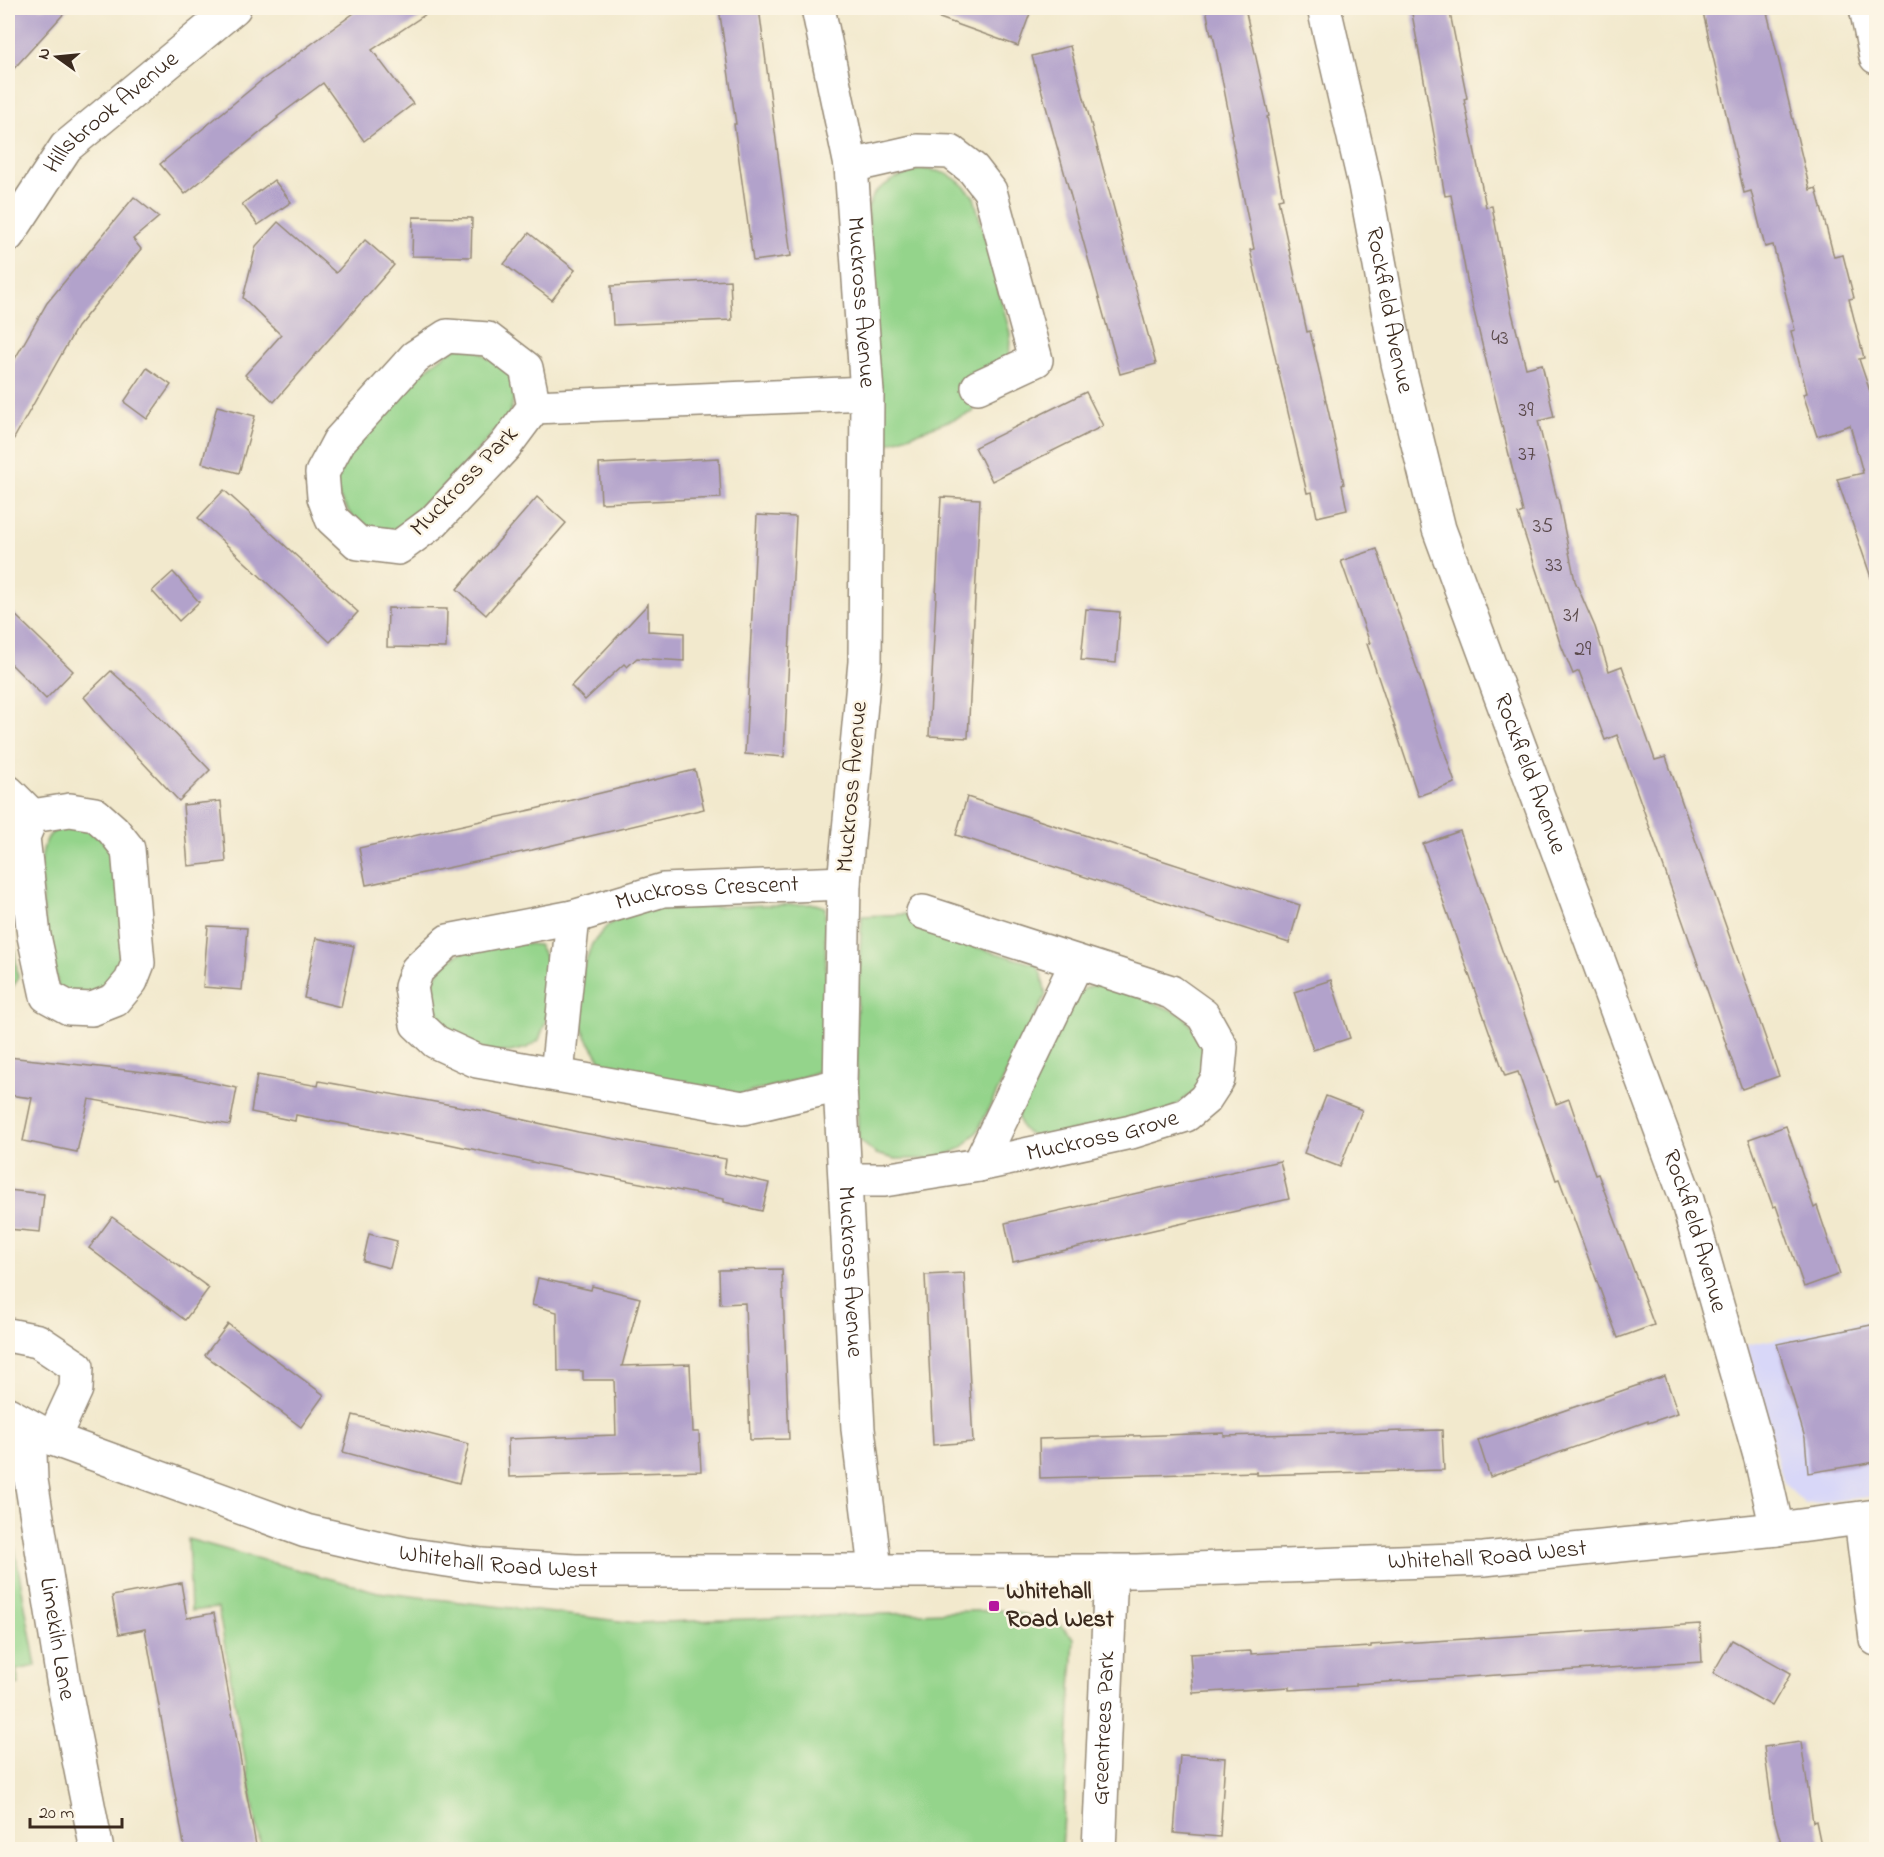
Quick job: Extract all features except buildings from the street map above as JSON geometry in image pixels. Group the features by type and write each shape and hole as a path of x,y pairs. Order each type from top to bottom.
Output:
{"street":[{"name":"Hillsbrook Avenue","path":"8,235 66,147 234,8"},
{"name":"Muckross Avenue","path":"818,8 851,166 867,393 865,662 844,883 840,1085 858,1429 875,1569"},
{"name":"Rockfield Avenue","path":"1324,8 1365,185 1398,363 1439,529 1687,1200 1761,1460 1777,1529"},
{"path":"1866,8 1876,57"},
{"path":"851,166 917,151 951,152 973,169 990,191 1036,360 978,387"},
{"name":"Muckross Park","path":"447,336 488,339 526,368 534,407 505,446 433,522 398,548 358,543 332,519 324,497 322,473 339,441 416,357 447,336"},
{"name":"Muckross Park","path":"534,407 867,393"},
{"path":"8,792 32,816"},
{"path":"70,810 95,814 113,830 128,849 138,963 131,981 115,1000 92,1010 69,1008 47,996 34,936 23,837 32,816 70,810"},
{"name":"Muckross Crescent","path":"840,1085 742,1108 477,1061 436,1042 417,1024 411,987 417,970 448,941 573,916 663,890 844,883"},
{"name":"Muckross Grove","path":"846,1180 884,1180 979,1165 1131,1132 1186,1115 1205,1099 1218,1078 1221,1047 1203,1015 1170,992 922,912"},
{"path":"557,1074 573,916"},
{"name":"Muckross Grove","path":"979,1165 1077,962"},
{"path":"8,1335 38,1341 77,1367 76,1389 30,1427"},
{"name":"Whitehall Road West","path":"30,1427 306,1531 405,1554 482,1565 575,1571 875,1569 1112,1571 1484,1559 1777,1529 1869,1517"},
{"name":"Limekiln Lane","path":"30,1427 31,1480 58,1646 97,1850"},
{"path":"1869,1517 1876,1639"},
{"name":"Greentrees Park","path":"1100,1850 1112,1571"}],"shaded area":[{"path":"1876,1319 1876,1496 1805,1504 1784,1484 1746,1345"}],"green space":[{"path":"920,169 937,171 950,176 962,184 974,197 1010,333 1009,367 972,385 973,412 881,446 868,207 875,192 894,179"},
{"path":"458,347 475,349 510,373 515,392 510,414 412,525 388,529 364,526 352,516 337,493 335,480 338,466 417,377"},
{"path":"79,825 94,828 119,863 125,959 113,985 76,998 58,986 43,909 41,867 43,849 49,836 58,830"},
{"path":"8,896 18,979 8,994"},
{"path":"815,904 825,907 827,1068 787,1083 734,1096 605,1068 585,1035 579,1008 583,969 592,944 606,927 625,914 648,908"},
{"path":"910,914 935,935 1037,965 1046,995 977,1132 962,1148 937,1159 895,1159 876,1154 858,1139 856,1024 862,916"},
{"path":"512,942 538,945 553,971 555,982 553,999 539,1040 527,1048 510,1052 491,1052 453,1037 441,1021 433,1000 434,981 442,964 469,948"},
{"path":"1094,985 1112,985 1183,1015 1208,1048 1208,1069 1198,1089 1168,1111 1041,1138 1031,1135 1022,1128 1018,1115 1071,1000 1084,989"},
{"path":"8,1512 36,1666 16,1670 19,1685 8,1687"},
{"path":"188,1539 378,1592 636,1623 1000,1610 1054,1620 1074,1638 1062,1849 261,1849 218,1608 191,1611"}],"place":[{"name":"Whitehall Road West","path":"994,1606"}]}
